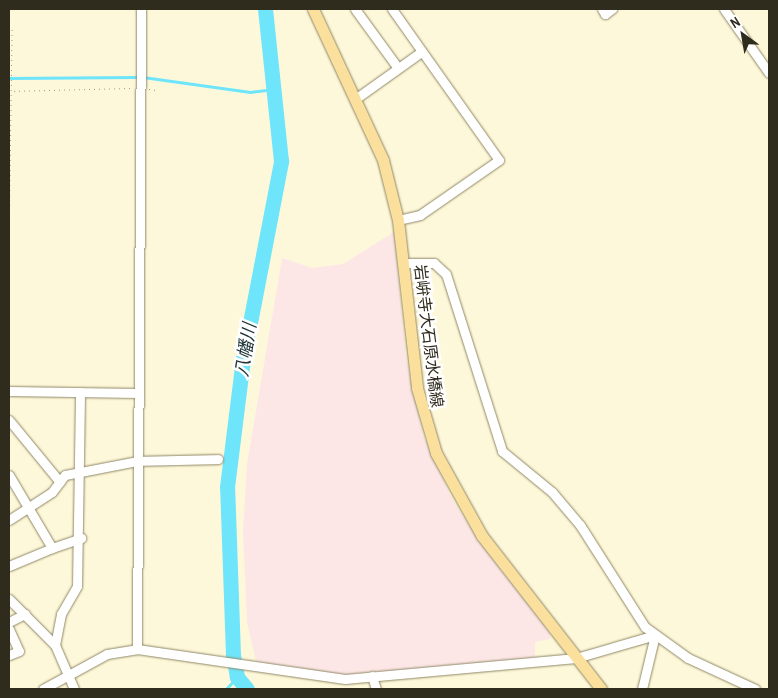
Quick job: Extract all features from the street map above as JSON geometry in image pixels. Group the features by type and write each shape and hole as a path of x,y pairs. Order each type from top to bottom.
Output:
{"main road":[{"name":"岩峅寺大石原水橋線","path":"313,9 358,97 383,160 398,220 417,388 436,453 482,536 601,689"}],"street":[{"path":"137,649 138,88 141,9"},
{"path":"355,9 398,68"},
{"path":"392,9 499,160 420,215 398,220"},
{"path":"602,9 605,14 612,9"},
{"path":"724,9 769,73"},
{"path":"358,97 421,52"},
{"path":"404,263 434,263 446,274 502,451 552,492 580,525 654,635 688,658 755,689"},
{"path":"9,392 137,393"},
{"path":"55,645 62,614 77,586 81,538 80,392"},
{"path":"9,420 60,482"},
{"path":"9,520 28,508 66,475 82,470 137,461 218,459"},
{"path":"9,475 52,548"},
{"path":"9,566 81,538"},
{"path":"9,599 55,645 74,689"},
{"path":"9,622 25,614"},
{"path":"9,629 18,651 9,655"},
{"path":"43,689 68,678 107,654 137,649 250,664 307,676 372,676 576,658 654,635"},
{"path":"642,689 654,635"},
{"path":"372,676 376,689"}],"path":[{"path":"9,250 12,28"},
{"path":"10,91 138,88"}],"shaded area":[{"path":"394,232 406,358 424,438 452,499 483,547 550,631 550,639 535,642 535,658 343,675 256,662 247,622 243,531 247,464 282,258 312,268 343,264"}],"waterway":[{"name":"八幡川","path":"247,689 237,677 233,655 227,487 243,359 281,161 265,9"},
{"path":"9,78 137,77"},
{"path":"143,77 250,92 275,89"},
{"path":"226,689 237,677"}]}
